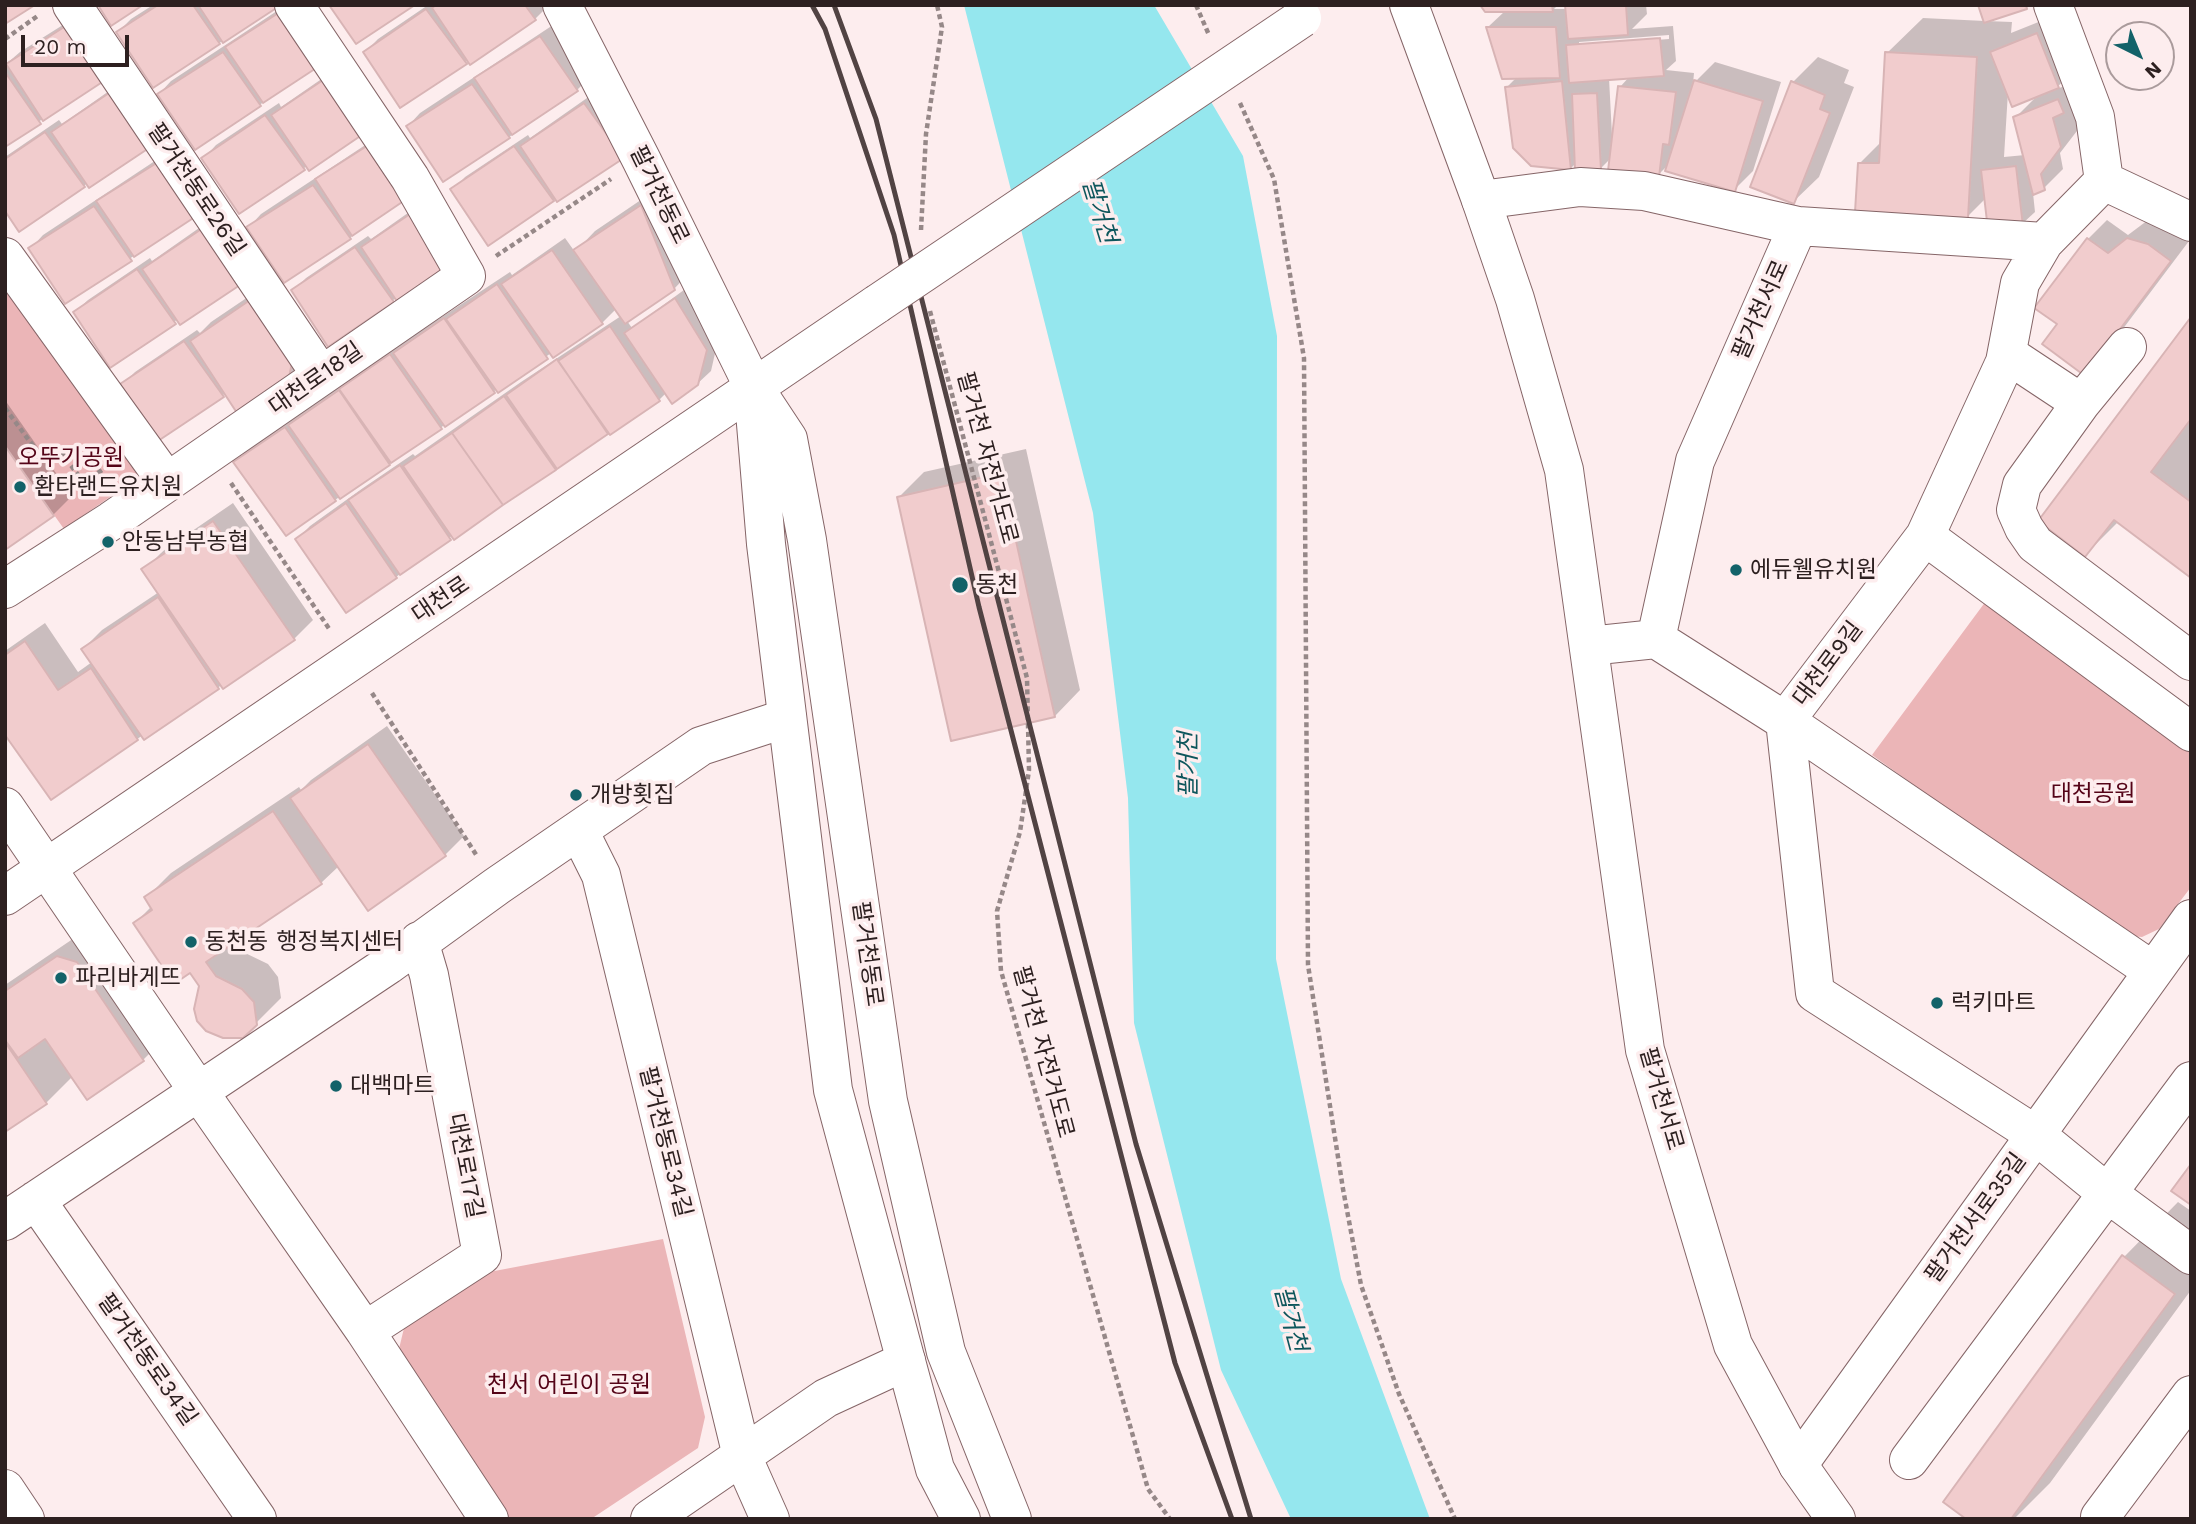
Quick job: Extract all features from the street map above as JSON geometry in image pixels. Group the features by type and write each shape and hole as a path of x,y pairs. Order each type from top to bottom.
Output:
{"street":[{"path":"294,5 410,178 466,276"},
{"name":"팔거천동로","path":"562,5 753,386 788,439 809,554 888,1101 946,1352 1012,1519"},
{"name":"팔거천서로","path":"1409,5 1515,299 1564,470 1645,1050 1734,1345 1798,1465 1836,1519"},
{"path":"2053,5 2095,117 2104,181 2191,222"},
{"name":"팔거천동로26길","path":"58,9 321,375"},
{"name":"대천로","path":"5,895 753,386 1310,12"},
{"name":"대천로9길","path":"2036,1135 1815,993 1785,721 1925,536 2005,362 2020,283 2044,242 2104,181"},
{"path":"1481,200 1580,187 1644,191 1798,226 2044,242"},
{"name":"팔거천서로","path":"1656,639 1695,461 1798,226"},
{"path":"5,257 167,482"},
{"name":"대천로18길","path":"5,589 111,521 466,276"},
{"path":"2127,348 2081,403 2022,485 2016,510 2035,544 2191,661"},
{"path":"2007,354 2081,403"},
{"name":"팔거천동로","path":"753,386 766,544 833,1090 935,1469 961,1519"},
{"path":"1925,536 2191,732"},
{"path":"1589,646 1656,639 1785,721 2153,971"},
{"path":"5,1221 388,965 497,886 701,746 787,718"},
{"path":"5,807 365,1331 489,1519"},
{"name":"팔거천동로34길","path":"579,831 600,875 741,1456 770,1519"},
{"name":"팔거천서로35길","path":"1798,1465 2191,919"},
{"name":"대천로17길","path":"365,1331 482,1255 429,975 419,941"},
{"path":"1909,1460 2191,1081"},
{"path":"2036,1135 2107,1193 2191,1255"},
{"name":"팔거천동로34길","path":"36,1200 257,1519"},
{"path":"650,1519 826,1398 906,1361"},
{"path":"2102,1519 2100,1517 2191,1395"},
{"path":"5,1489 25,1519"}],"path":[{"path":"920,241 926,134 942,27 937,5"},
{"path":"1196,5 1213,42"},
{"path":"5,39 58,9"},
{"path":"1235,92 1274,179 1304,358 1308,965 1324,1070 1361,1285 1399,1394 1455,1519"},
{"path":"466,276 641,159"},
{"name":"팔거천 자전거도로","path":"929,307 1027,678 1029,770 1020,832 997,911 1001,971 1148,1489 1170,1519"},
{"path":"5,408 45,462 62,453 111,521"},
{"path":"211,452 497,886"}],"green space":[{"name":"오뚜기공원","path":"5,284 140,476 64,529 5,446"},
{"name":"대천공원","path":"1986,601 2191,744 2191,887 2159,929 2142,937 2123,935 1872,755"},
{"name":"천서 어린이 공원","path":"663,1239 705,1417 698,1448 591,1519 510,1519 398,1353 405,1324 484,1273"}],"water":[{"name":"팔거천","path":"964,5 1154,5 1243,156 1277,336 1276,959 1341,1279 1430,1519 1291,1519 1221,1370 1134,1023 1128,798 1093,513"}],"building":[{"path":"5,5 35,5 5,24"},
{"path":"98,5 143,5 111,26"},
{"path":"158,5 193,5 220,44 153,88 116,32"},
{"path":"198,5 281,5 223,43"},
{"path":"291,5 330,59 263,103 225,47"},
{"path":"329,5 415,5 356,44"},
{"path":"436,5 525,5 536,20 470,65 432,8"},
{"path":"1480,5 1552,5 1553,12 1485,12"},
{"path":"1565,5 1626,5 1628,35 1568,39"},
{"path":"1978,5 2026,5 2027,9 1984,23"},
{"path":"426,9 467,64 400,108 363,52"},
{"path":"72,22 110,77 43,121 6,64"},
{"path":"1486,27 1556,27 1560,78 1502,79"},
{"path":"2037,33 2059,88 2012,107 1990,52"},
{"path":"540,36 578,91 512,135 474,78"},
{"path":"1660,38 1664,76 1569,83 1566,45"},
{"path":"223,52 261,106 195,150 157,94"},
{"path":"1885,52 1977,57 1968,218 1855,212 1858,163 1879,163"},
{"path":"5,72 41,124 5,147"},
{"path":"335,72 375,126 309,171 271,115"},
{"path":"1694,80 1763,101 1735,192 1665,171"},
{"path":"1562,81 1571,170 1531,166 1513,148 1505,87"},
{"path":"1791,81 1825,95 1820,109 1830,113 1794,204 1750,187"},
{"path":"472,84 510,138 443,182 406,126"},
{"path":"1618,86 1676,92 1669,145 1663,144 1659,177 1608,171"},
{"path":"115,89 155,144 89,188 51,132"},
{"path":"1597,93 1601,170 1575,171 1572,94"},
{"path":"2058,99 2064,113 2053,118 2061,147 2041,174 2045,190 2033,195 2013,117"},
{"path":"584,103 624,158 557,202 520,146"},
{"path":"265,115 305,170 239,214 201,158"},
{"path":"45,132 85,187 19,232 5,211 5,159"},
{"path":"381,137 417,192 352,236 315,179"},
{"path":"514,146 554,201 488,246 450,189"},
{"path":"163,159 201,213 134,257 96,201"},
{"path":"2016,166 2023,226 1988,230 1981,170"},
{"path":"313,185 351,239 284,283 246,227"},
{"path":"641,205 675,290 625,324 573,250"},
{"path":"94,206 132,261 65,304 28,248"},
{"path":"419,208 458,260 398,303 361,247"},
{"path":"206,226 246,281 180,325 142,269"},
{"path":"2087,238 2108,253 2127,238 2148,244 2171,261 2085,376 2042,344 2057,324 2034,308"},
{"path":"355,247 394,302 328,347 291,290"},
{"path":"552,250 603,324 553,358 501,284"},
{"path":"137,269 176,324 110,368 73,312"},
{"path":"497,284 548,359 498,393 446,319"},
{"path":"253,298 294,353 288,382 239,416 190,341"},
{"path":"675,298 707,350 698,385 672,404 624,333"},
{"path":"2191,317 2191,419 2151,472 2191,502 2191,578 2114,520 2085,557 2038,521"},
{"path":"444,318 495,393 445,427 393,353"},
{"path":"610,326 660,401 610,435 558,361"},
{"path":"184,341 224,397 158,441 120,384"},
{"path":"390,354 442,429 391,463 339,389"},
{"path":"557,359 608,434 557,469 506,395"},
{"path":"339,390 390,465 340,499 288,425"},
{"path":"504,396 556,470 503,505 452,433"},
{"path":"285,427 336,501 286,536 233,462"},
{"path":"452,433 503,505 454,540 403,466"},
{"name":"환타랜드유치원","path":"5,446 54,516 5,550"},
{"path":"400,465 451,540 400,575 348,500"},
{"path":"1001,473 1055,717 951,741 897,497"},
{"path":"346,503 397,578 346,613 295,539"},
{"path":"213,521 295,640 223,689 141,569"},
{"path":"158,597 219,689 144,740 81,649"},
{"path":"25,641 58,690 91,668 138,740 51,800 5,735 5,655"},
{"path":"368,744 446,856 368,911 290,798"},
{"name":"동천동 행정복지센터","path":"273,811 322,884 206,962 216,976 242,989 254,1002 257,1025 243,1038 223,1038 206,1031 197,1021 194,1009 199,986 190,973 174,984 133,923 152,910 144,897"},
{"path":"57,956 77,962 144,1061 87,1100 45,1039 18,1058 5,1040 5,991"},
{"path":"5,1042 47,1104 5,1132"},
{"path":"2191,1164 2191,1205 2171,1191"},
{"path":"2122,1255 2175,1294 2011,1519 1966,1519 1943,1502"}],"railway":[{"path":"812,5 825,29 894,235 979,607 1175,1363 1232,1519"},
{"path":"834,5 876,119 1136,1144 1251,1519"}],"place":[{"name":"환타랜드유치원","path":"20,487"},
{"name":"안동남부농협","path":"108,542"},
{"name":"에듀웰유치원","path":"1736,570"},
{"name":"동천","path":"960,585"},
{"name":"개방횟집","path":"576,795"},
{"name":"동천동 행정복지센터","path":"191,942"},
{"name":"파리바게뜨","path":"61,978"},
{"name":"럭키마트","path":"1937,1003"},
{"name":"대백마트","path":"336,1086"}]}
